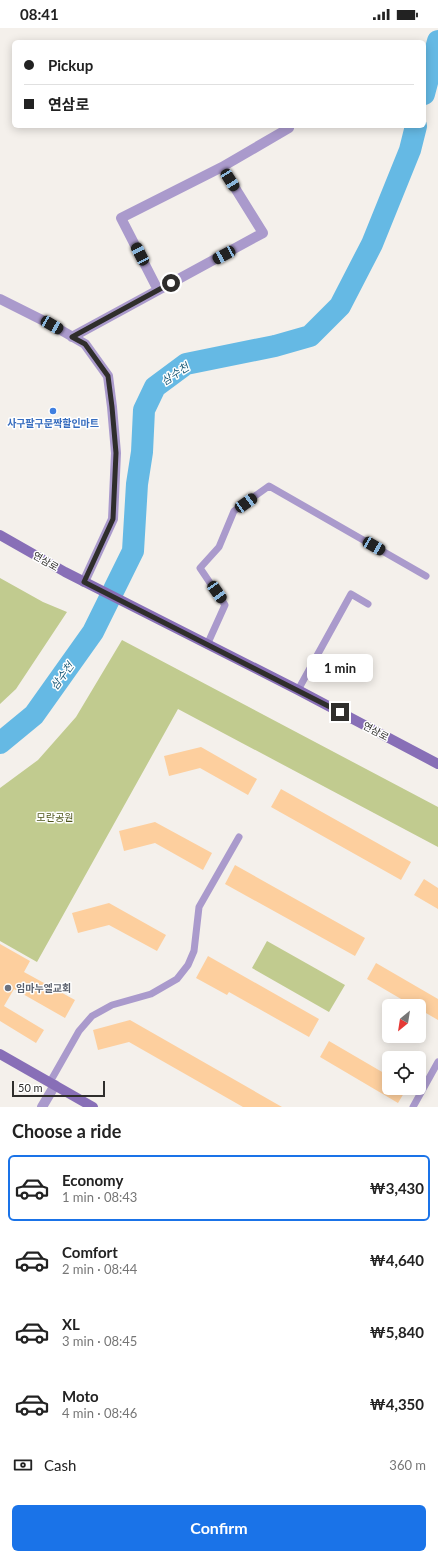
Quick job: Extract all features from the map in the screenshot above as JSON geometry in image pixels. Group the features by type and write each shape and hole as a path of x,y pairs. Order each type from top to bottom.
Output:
{"main road":[{"name":"연삼로","path":"0,536 88,584 298,690 438,764"},
{"path":"0,1054 93,1107"}],"street":[{"path":"158,290 121,218 222,167 289,128"},
{"path":"72,337 263,234 222,167"},
{"path":"0,300 52,325 85,344 108,376 116,453 113,519 88,584"},
{"path":"42,1107 52,1083"}],"lane":[{"path":"208,645 225,605 200,568 219,547 234,511 270,486 426,576"},
{"path":"298,690 351,594 368,604"},
{"path":"52,1083 79,1030 92,1016 112,1005 151,994 177,979 188,965 194,952 199,907 239,837"},
{"path":"413,1107 438,1062"}],"green space":[{"path":"0,578 43,602 67,612 16,689 0,704"},
{"name":"모란공원","path":"122,640 438,807 438,847 178,709 37,962 0,941 0,788 38,760 76,717"},
{"path":"267,941 345,985 329,1012 252,968"}],"building":[{"path":"201,747 257,779 248,795 200,768 169,776 164,756"},
{"path":"281,789 411,862 401,880 271,807"},
{"path":"155,822 212,853 203,870 155,843 124,851 119,831"},
{"path":"235,865 365,938 355,956 225,884"},
{"path":"424,879 438,888 438,909 414,895"},
{"path":"109,903 166,935 157,951 109,925 78,933 72,913"},
{"path":"0,944 30,961 24,972 75,1000 65,1018 14,989 4,1006 44,1030 36,1043 0,1021"},
{"path":"208,956 319,1019 309,1037 229,992 227,995 196,978"},
{"path":"376,963 438,999 438,1020 426,1013 426,999 401,999 367,979"},
{"path":"130,1020 282,1107 243,1107 129,1042 98,1050 93,1030"},
{"path":"329,1041 382,1072 382,1094 320,1057"},
{"path":"384,1095 403,1095 398,1103"}],"waterway":[{"name":"삼수천","path":"426,86 438,41"},
{"name":"삼수천","path":"0,743 34,715 93,632 133,551 137,484 142,452 144,410 155,387 186,364 275,346 310,336 340,306 372,244 410,150 416,128"}],"place":[{"name":"사구팔구문짝할인마트","path":"53,411"},
{"name":"임마누엘교회","path":"8,988"}],"route":[{"path":"171,283 72,337 85,344 108,376 116,453 113,519 84,582 340,712"}]}
